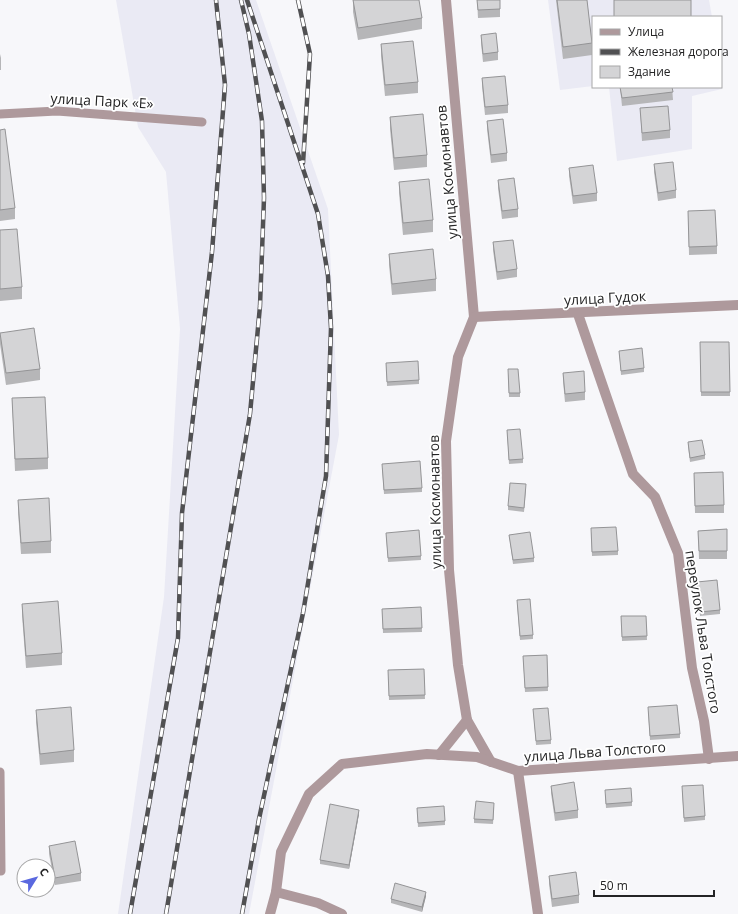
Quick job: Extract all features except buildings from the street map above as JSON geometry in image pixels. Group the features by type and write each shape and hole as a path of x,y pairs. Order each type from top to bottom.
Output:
{"street":[{"name":"улица Космонавтов","path":"446,0 474,317 458,357 446,441 449,570 458,665 467,720 491,762"},
{"name":"улица Гудок","path":"474,317 578,314 738,305"},
{"name":"переулок Льва Толстого","path":"578,314 633,474 655,497 678,554 692,668 704,721 709,759"},
{"path":"439,755 467,720"},
{"name":"улица Льва Толстого","path":"276,892 281,852 309,794 342,764 427,754 477,757 518,771 738,756"},
{"path":"518,771 538,914"},
{"path":"270,914 276,892 318,903 342,914"}],"lane":[{"name":"улица Парк «Е»","path":"0,114 57,111 202,122"},
{"path":"0,772 1,870"}],"shaded area":[{"path":"116,0 256,0 328,209 339,435 249,914 118,914 164,597 180,329 166,172 138,127"},
{"path":"548,0 709,0 712,16 592,16 592,86 560,90"},
{"path":"609,88 722,88 692,96 692,149 617,161"}],"railway":[{"path":"130,914 178,638 182,513 212,252 225,85 216,0"},
{"path":"166,914 250,414 260,306 264,198 262,121 249,34 241,0"},
{"path":"242,914 259,819 303,613 326,476 331,328 328,276 318,214 247,0"},
{"path":"298,0 310,54 303,163"}]}
